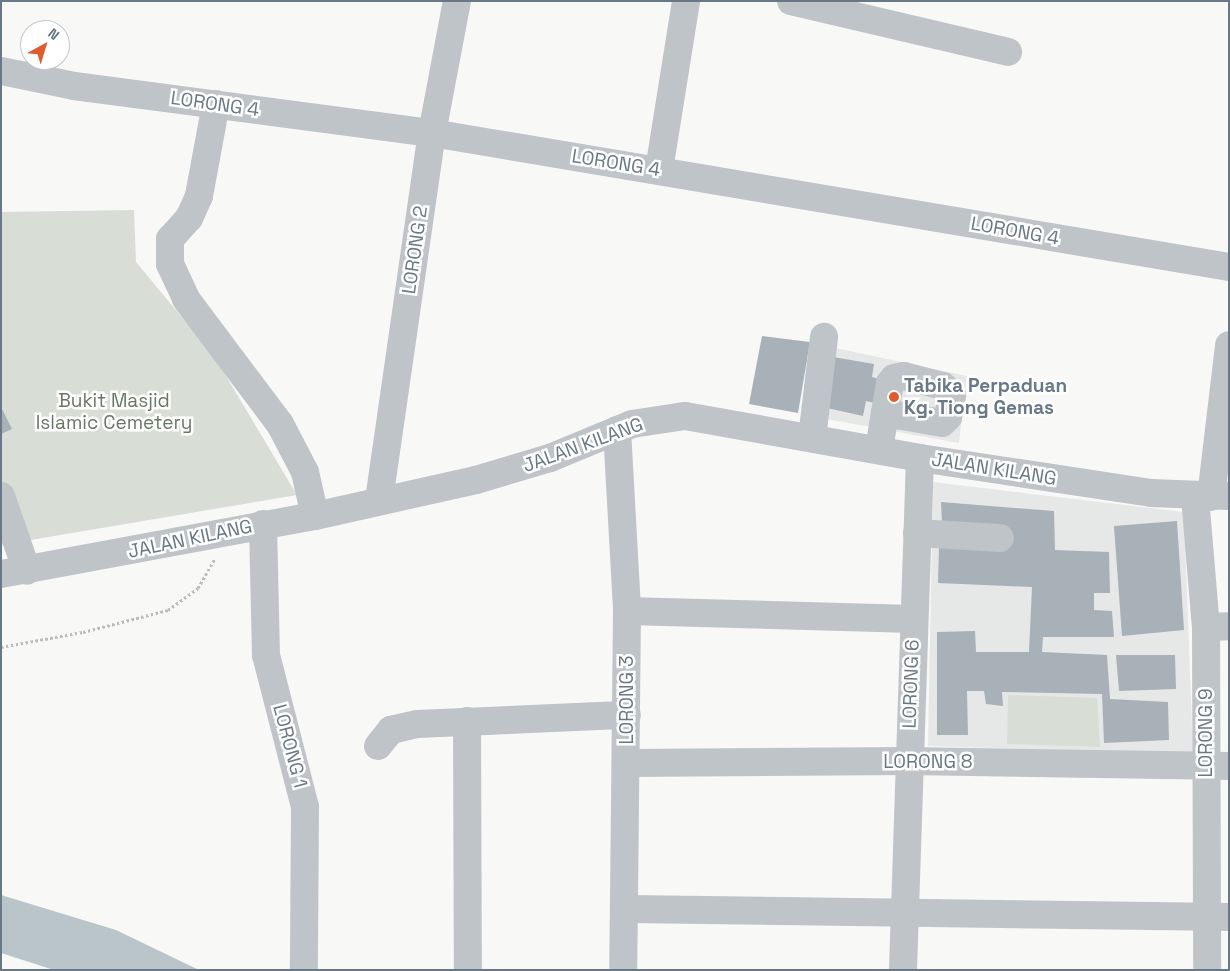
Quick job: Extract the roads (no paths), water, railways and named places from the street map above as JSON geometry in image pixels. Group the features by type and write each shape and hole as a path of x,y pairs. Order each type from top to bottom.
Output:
{"street":[{"name":"LORONG 2","path":"379,500 432,133 458,1"},
{"path":"659,170 686,1"},
{"path":"791,1 1008,52"},
{"name":"LORONG 4","path":"1,71 74,86 432,133 1229,267"},
{"path":"216,104 199,196 189,218 170,239 170,264 186,299 280,424 305,472 315,516"},
{"path":"812,438 824,338"},
{"name":"LORONG 9","path":"1207,970 1219,916 1217,627 1212,497 1229,345"},
{"path":"879,450 885,413"},
{"name":"JALAN KILANG","path":"14,572 263,524 315,516 505,473 617,430 646,421 704,416 920,458 1212,497"},
{"name":"LORONG 3","path":"617,430 627,611 627,909 623,970"},
{"name":"LORONG 6","path":"903,970 902,915 920,458"},
{"path":"1,496 14,572"},
{"name":"LORONG 1","path":"263,524 266,655 305,807 304,970"},
{"path":"917,533 1000,538"},
{"path":"627,611 913,619"},
{"path":"378,746 391,730 399,727 467,721 627,715"},
{"path":"467,721 468,970"},
{"name":"LORONG 8","path":"626,763 908,761 1217,766"},
{"path":"627,909 902,915 1219,916"}],"place":[{"name":"Tabika Perpaduan Kg. Tiong Gemas","path":"894,397"}],"park label":[{"name":"Bukit Masjid Islamic Cemetery","path":"114,412"}]}
